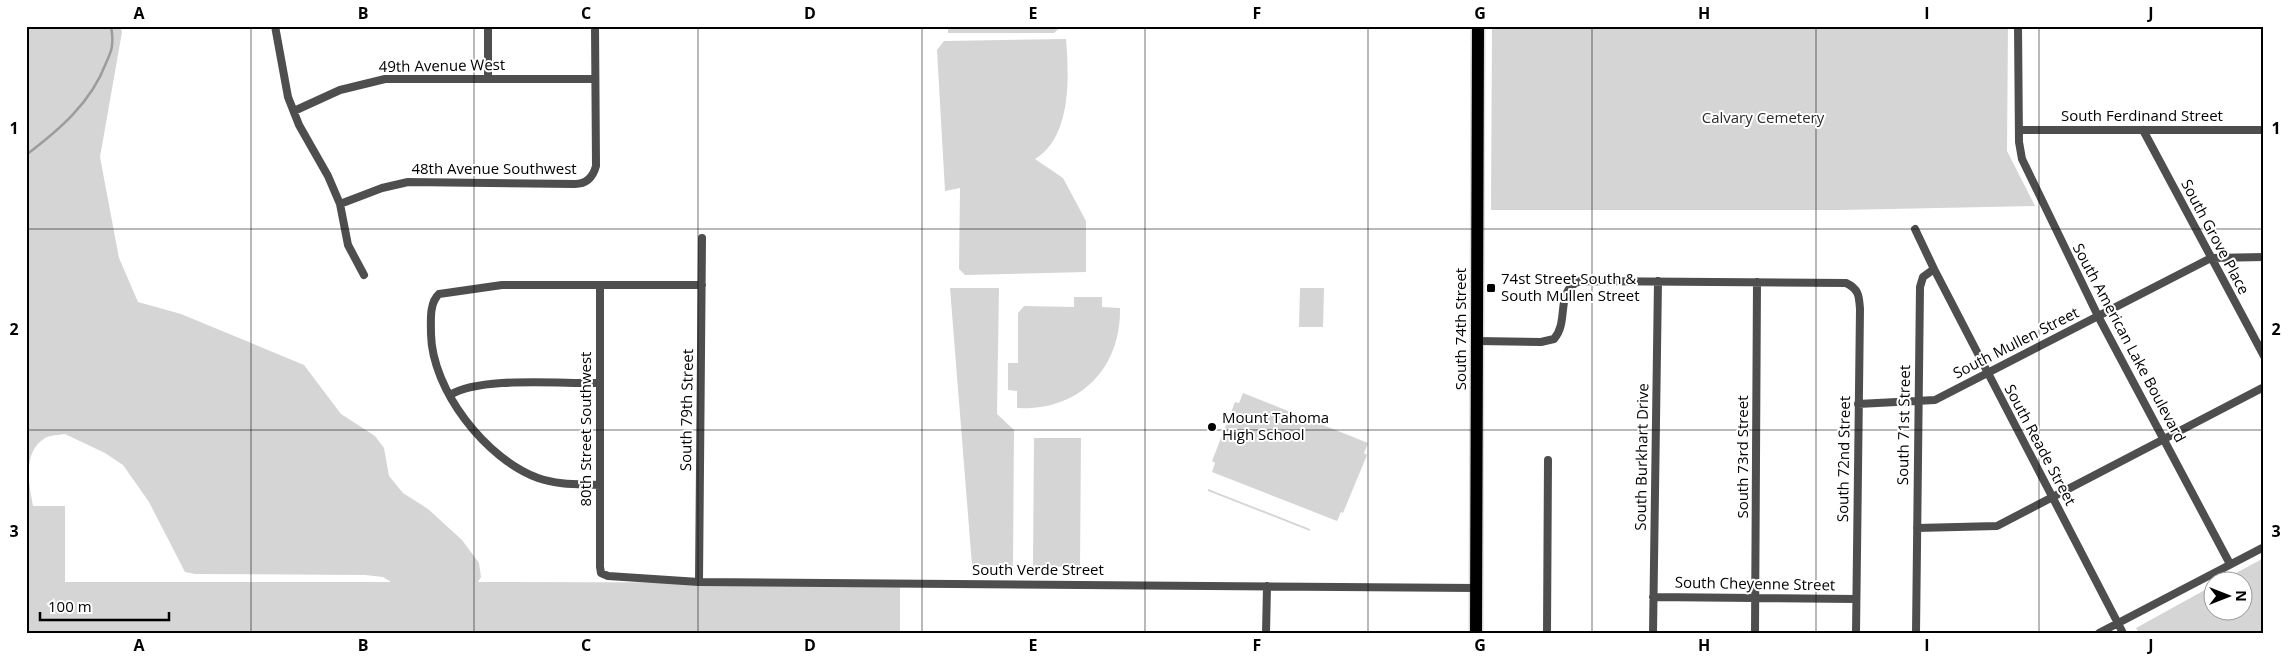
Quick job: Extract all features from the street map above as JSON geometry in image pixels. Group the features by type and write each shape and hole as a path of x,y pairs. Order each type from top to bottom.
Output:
{"main road":[{"name":"South 74th Street","path":"1476,633 1478,26"}],"street":[{"path":"275,26 282,74 294,111 304,134 328,176 340,204 348,245 364,275"},
{"path":"488,26 488,78"},
{"path":"595,26 595,79"},
{"name":"South American Lake Boulevard","path":"2018,26 2022,159 2098,316 2230,564"},
{"name":"49th Avenue West","path":"294,111 340,90 385,79 595,79"},
{"name":"48th Avenue Southwest","path":"340,204 382,188 408,182 582,184 590,179 596,166 595,79"},
{"name":"South Ferdinand Street","path":"2020,130 2264,130"},
{"name":"South Grove Place","path":"2143,130 2264,356"},
{"path":"1915,229 1934,269"},
{"name":"South 79th Street","path":"699,582 702,238"},
{"name":"South Mullen Street","path":"1858,404 1935,400 2210,258 2264,257"},
{"name":"South Reade Street","path":"1934,269 2123,633"},
{"name":"South 71st Street","path":"1916,633 1917,402 1920,287 1923,277 1934,269"},
{"path":"1477,341 1541,342 1554,339 1561,328 1566,290 1580,280 1757,282"},
{"name":"South Burkhart Drive","path":"1653,633 1658,282"},
{"name":"South 72nd Street","path":"1757,282 1846,283 1858,292 1860,309 1856,633"},
{"name":"South 73rd Street","path":"1755,633 1757,282"},
{"name":"80th Street Southwest","path":"600,285 599,485 601,573"},
{"path":"599,485 556,483 539,478 514,465 465,422 438,371 432,348 432,305 437,296 485,286 702,285"},
{"path":"450,395 468,388 493,384 599,383"},
{"path":"1916,528 1997,526 2264,387"},
{"path":"1547,633 1548,460"},
{"path":"2099,633 2264,547"},
{"name":"South Verde Street","path":"601,573 608,576 622,575 662,581 699,582 1476,588"},
{"path":"1266,633 1267,586"},
{"name":"South Cheyenne Street","path":"1653,597 1856,599"}],"green space":[{"path":"26,26 120,26 122,32 100,157 119,258 138,302 181,314 304,365 341,414 375,436 384,448 389,476 403,493 428,509 462,540 479,563 481,577 478,582 900,583 900,633 26,633","holes":["65,434 105,453 123,465 149,502 185,572 195,574 365,575 383,577 391,582 65,582 65,506 33,506 29,479 30,460 33,451 45,438"]},
{"path":"948,26 1062,26 1054,33 948,33"},
{"name":"Calvary Cemetery","path":"1492,26 2008,26 2007,151 2035,206 1841,210 1491,210"},
{"path":"1066,39 1068,70 1066,105 1062,121 1056,136 1047,149 1035,159 1063,178 1086,221 1086,272 965,275 959,269 960,188 945,191 937,50 944,41"},
{"path":"950,288 999,288 997,414 1014,430 1013,566 972,565"},
{"path":"1300,288 1324,288 1323,327 1299,327"},
{"path":"1074,297 1102,297 1102,307 1120,308 1118,330 1113,350 1104,367 1092,382 1077,394 1059,402 1039,407 1017,408 1017,391 1008,390 1008,363 1018,363 1018,313 1024,306 1074,307"},
{"path":"1243,393 1368,443 1364,453 1367,455 1343,513 1341,512 1337,521 1212,472 1215,463 1212,461 1235,402 1239,403"},
{"path":"1034,438 1081,438 1080,567 1033,566"},
{"path":"1208,489 1310,529 1310,531 1208,491"},
{"path":"2264,558 2264,633 2139,633 2136,628 2202,592 2202,622 2252,622 2252,572 2238,572"}],"waterway":[{"path":"26,155 73,115 92,91 109,57 112,38 111,26"}],"place":[{"name":"74st Street South & South Mullen Street","path":"1491,288"},
{"name":"Mount Tahoma High School","path":"1212,427"}]}
